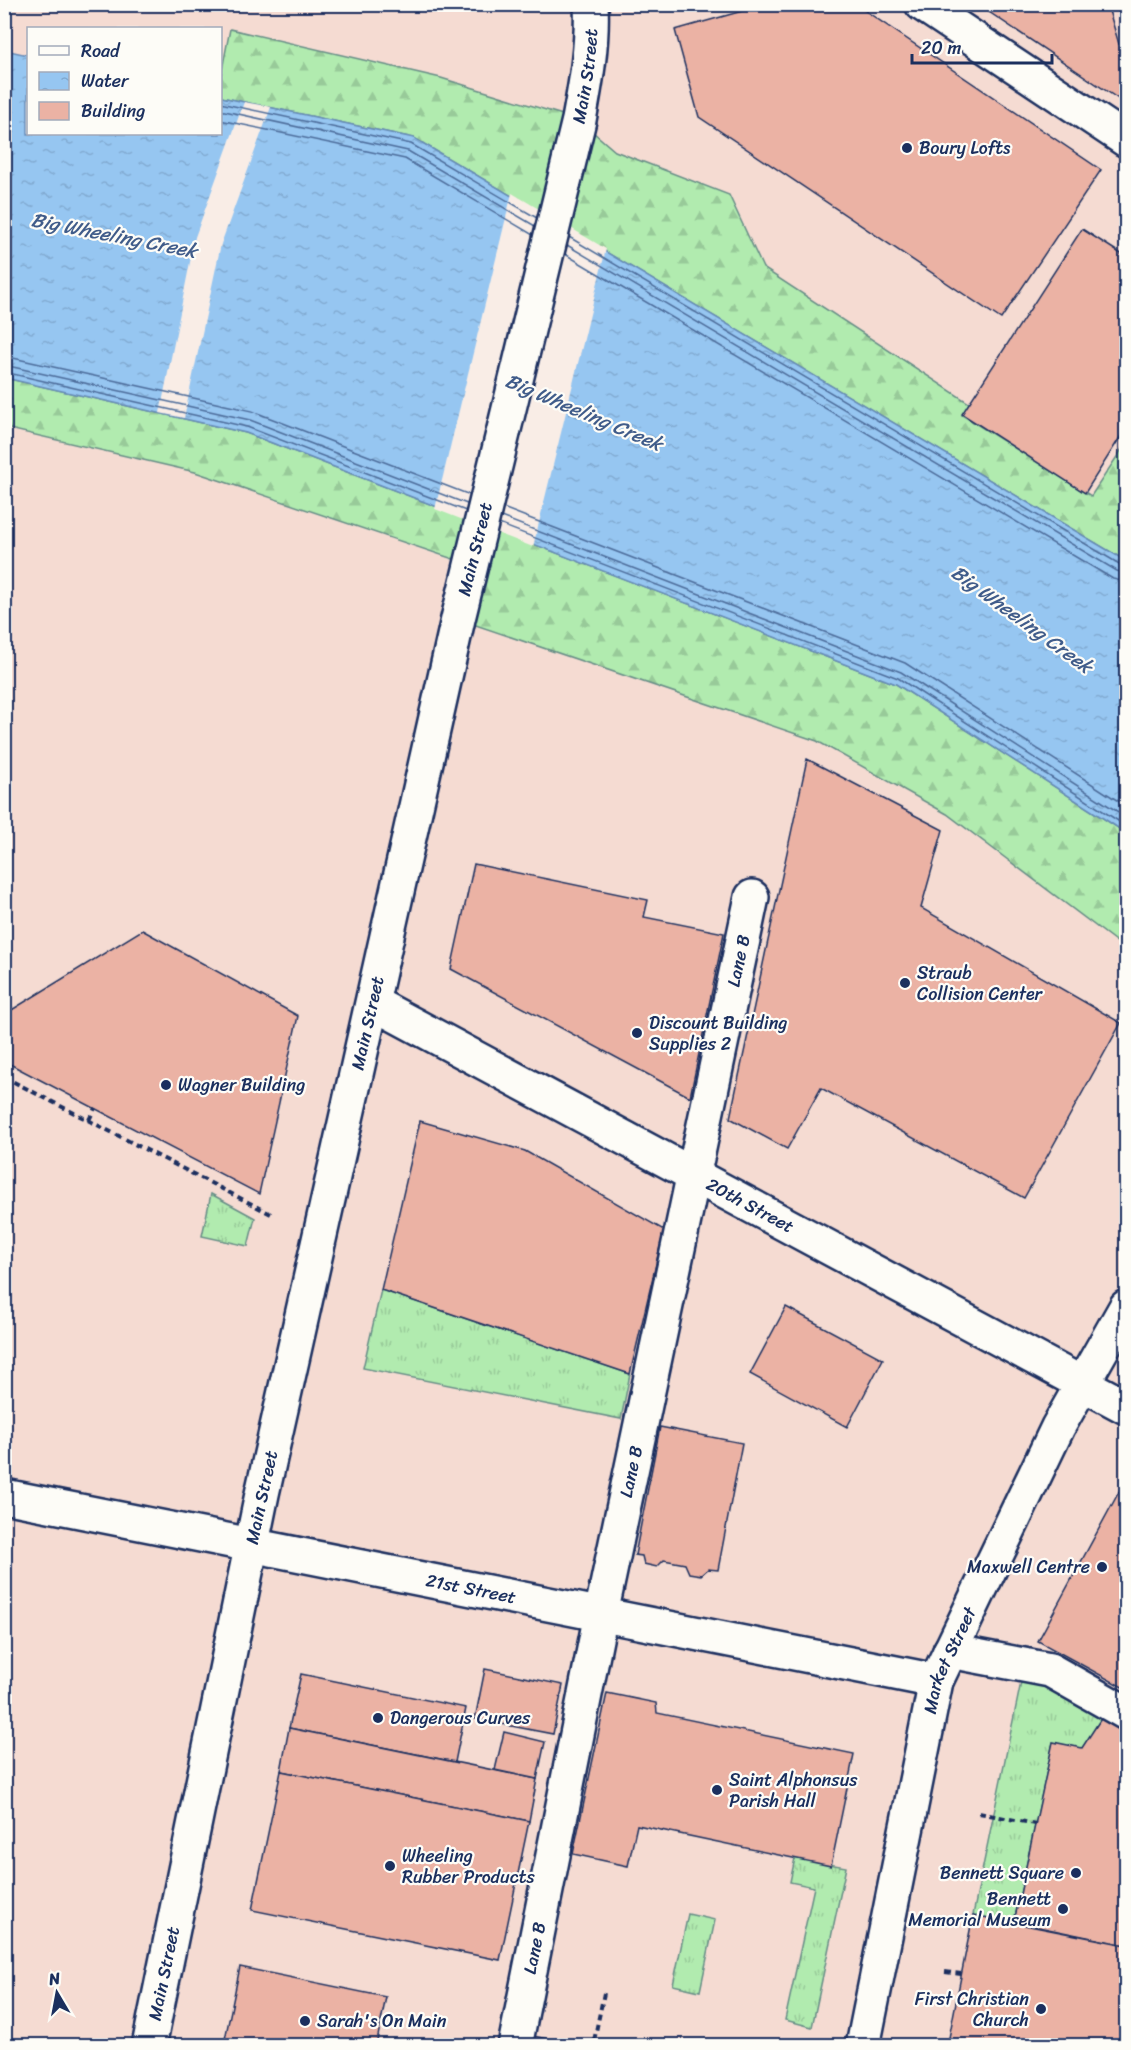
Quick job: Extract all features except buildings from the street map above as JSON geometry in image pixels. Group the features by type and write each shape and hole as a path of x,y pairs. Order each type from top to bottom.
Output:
{"street":[{"name":"Main Street","path":"149,2046 251,1545 471,566 579,120 589,57 592,27 591,4"},
{"path":"922,4 1126,140"},
{"name":"Lane B","path":"515,2046 601,1614 752,897"},
{"name":"20th Street","path":"373,1002 1126,1407"},
{"name":"Market Street","path":"863,2046 936,1681 1058,1427 1126,1307"},
{"name":"21st Street","path":"4,1496 936,1681"},
{"path":"950,1652 1050,1670 1126,1713"}],"path":[{"path":"4,1077 271,1214"},
{"path":"89,1120 95,1108"},
{"path":"978,1813 1036,1824"},
{"path":"945,1972 962,1974"},
{"path":"604,1993 594,2041 617,2046"}],"shaded area":[{"path":"5,4 1126,5 1126,443 1071,528 414,138 222,97 222,27 27,27 27,56 5,50"},
{"path":"5,428 195,472 471,566 458,619 817,741 947,814 1126,949 1126,2045 5,2046"}],"green space":[{"path":"230,29 441,78 579,120 615,151 729,195 763,268 969,403 962,415 1091,496 1126,443 1126,561 414,138 222,97 222,70"},
{"path":"5,378 246,433 896,684 1126,833 1126,949 947,814 817,741 458,619 471,565 195,472 5,428"},
{"path":"211,1194 255,1218 248,1246 202,1236"},
{"path":"381,1290 630,1374 621,1419 363,1368"},
{"path":"1021,1682 1050,1687 1104,1714 1082,1748 1053,1743 1014,1922 973,1915"},
{"path":"795,1858 846,1867 812,2027 785,2020 814,1887 790,1882"},
{"path":"688,1914 715,1920 700,1991 673,1985"}],"water":[{"name":"Big Wheeling Creek","path":"5,50 27,55 27,135 222,135 222,97 414,138 1126,561 1126,833 896,684 246,433 5,378"}],"pier":[{"path":"244,102 271,107 221,244 184,418 160,413 195,237"},
{"path":"512,193 606,249 533,547 435,509"}],"place":[{"name":"Boury Lofts","path":"907,148"},
{"name":"Straub Collision Center","path":"905,983"},
{"name":"Discount Building Supplies 2","path":"637,1033"},
{"name":"Wagner Building","path":"166,1085"},
{"name":"Maxwell Centre","path":"1102,1567"},
{"name":"Dangerous Curves","path":"378,1718"},
{"name":"Saint Alphonsus Parish Hall","path":"717,1790"},
{"name":"Wheeling Rubber Products","path":"390,1866"},
{"name":"Bennett Square","path":"1076,1873"},
{"name":"Bennett Memorial Museum","path":"1063,1909"},
{"name":"First Christian Church","path":"1041,2009"},
{"name":"Sarah's On Main","path":"305,2021"}]}
